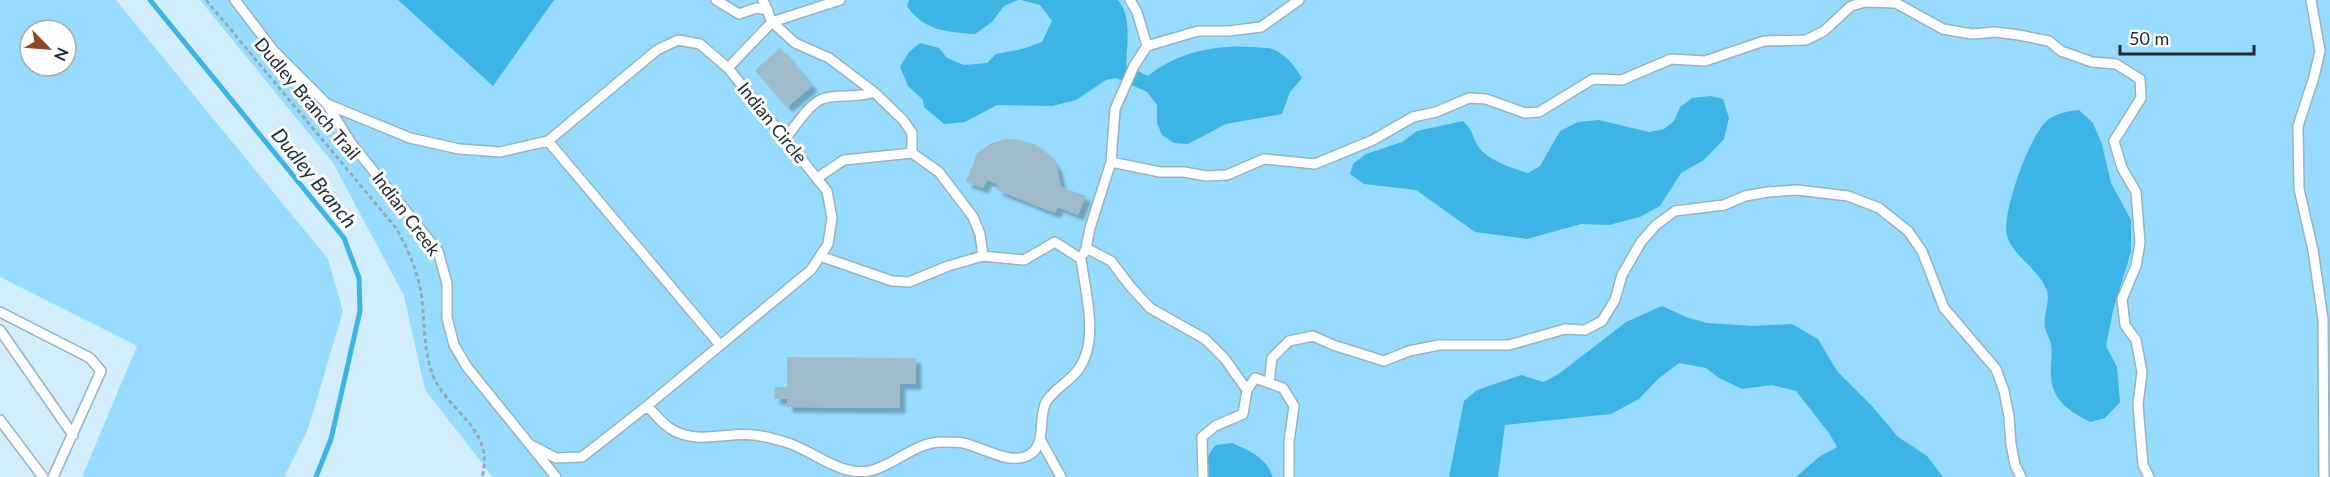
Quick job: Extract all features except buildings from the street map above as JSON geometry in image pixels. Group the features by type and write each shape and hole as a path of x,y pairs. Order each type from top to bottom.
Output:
{"lane":[{"name":"Indian Creek","path":"235,0 273,50 327,104 351,142 438,251 447,284 447,318 454,345 467,368 556,477"},
{"path":"716,0 739,14 756,8 768,10"},
{"path":"763,0 772,22 795,43 829,58 874,92 897,114 912,133 912,153"},
{"path":"728,68 772,22 840,0"},
{"path":"1130,0 1137,12 1147,46"},
{"path":"859,477 921,447 940,442 963,443 1000,456 1023,458 1034,452 1040,439 1045,404 1056,390 1079,369 1087,351 1090,320 1081,259 1111,162 1115,109 1134,66 1147,46 1191,32 1261,27 1299,0"},
{"path":"2311,0 2320,51 2298,126 2299,189 2313,250 2323,319 2324,477"},
{"path":"1111,162 1160,172 1184,172 1206,176 1227,175 1264,159 1315,164 1373,140 1413,117 1436,112 1469,98 1486,99 1525,113 1539,112 1593,80 1622,80 1671,59 1705,61 1764,41 1806,40 1824,31 1851,6 1865,2 1896,3 1922,15 1943,29 1972,34 1995,32 2019,34 2049,41 2061,51 2091,62 2116,64 2140,80 2141,99 2114,141 2122,168 2136,192 2140,243 2136,266 2122,299 2125,325 2136,340 2142,372 2139,415 2143,465 2149,477"},
{"name":"Indian Circle","path":"327,104 411,138 459,149 500,152 548,141 657,50 678,40 700,44 728,68 827,191 832,218 828,244 811,270 582,457 556,458 529,444"},
{"path":"785,139 808,110 821,99 864,96 874,92"},
{"path":"548,141 720,345"},
{"path":"817,178 844,160 912,153 939,172 973,217 980,234 983,256"},
{"path":"1269,383 1272,358 1289,341 1313,336 1333,345 1384,360 1409,351 1439,345 1509,345 1565,328 1585,330 1602,321 1614,300 1622,275 1641,242 1656,225 1675,211 1724,205 1745,196 1768,192 1797,190 1848,196 1879,208 1908,231 1922,251 1944,308 1996,369 2004,391 2015,465 2021,477"},
{"path":"820,256 892,281 909,282 948,266 983,256 1024,260 1055,242 1081,259"},
{"path":"1086,248 1112,261 1150,308 1205,339 1225,359 1247,390"},
{"path":"0,312 90,358 101,370 53,477"},
{"path":"0,330 73,435"},
{"path":"1203,477 1202,437 1215,426 1243,414 1247,390 1255,378 1283,388 1294,406 1289,442 1289,477"},
{"path":"647,406 670,430 684,435 700,437 754,435 787,442 850,472 871,470"},
{"path":"0,420 43,477"},
{"path":"1040,439 1061,477"}],"path":[{"name":"Dudley Branch Trail","path":"206,0 396,228 411,255 420,290 428,358 434,377 442,391 475,428 484,456 485,466 482,477"}],"shaded area":[{"path":"0,0 116,0 328,259 343,311 308,429 284,477 82,477 137,346 0,277"},
{"path":"200,0 2330,0 2330,477 493,477 425,390 404,296 333,163"},
{"path":"398,0 554,0 493,86"},
{"path":"909,0 1018,0 1004,6 992,22 975,34 937,29 921,21 907,6"},
{"path":"1021,0 1118,0 1127,22 1126,65 1148,76 1185,55 1198,51 1240,46 1275,50 1294,66 1302,78 1290,92 1282,114 1226,124 1188,144 1174,143 1162,135 1157,123 1157,105 1147,92 1116,78 1106,80 1076,100 1052,106 997,105 965,122 944,124 924,107 923,100 908,86 900,67 909,52 920,43 939,48 947,58 964,65 987,63 996,54 1042,42 1052,21 1040,5"},
{"path":"1711,96 1723,99 1729,118 1724,139 1704,160 1681,173 1660,206 1640,217 1609,225 1581,224 1527,239 1475,232 1416,190 1364,184 1350,174 1353,164 1366,154 1402,142 1417,131 1463,121 1478,146 1488,156 1528,173 1540,166 1560,131 1578,122 1599,120 1649,132 1664,129 1674,121 1680,107 1692,98"},
{"path":"2079,110 2093,123 2102,144 2111,183 2131,220 2131,252 2113,311 2106,346 2117,367 2120,402 2105,418 2090,422 2064,405 2052,385 2052,352 2045,323 2047,291 2038,276 2010,243 2006,225 2019,174 2041,127 2056,115"},
{"path":"1662,306 1686,317 1707,323 1753,326 1792,324 1818,339 1837,371 1872,406 1898,437 1927,456 1943,477 1796,477 1819,457 1837,447 1829,433 1796,391 1772,385 1742,389 1719,378 1706,368 1679,363 1658,379 1639,399 1611,414 1505,425 1498,477 1449,477 1464,401 1477,390 1521,375 1544,382 1560,373 1626,322"},
{"path":"1232,443 1262,460 1273,477 1208,477 1208,456 1216,445"}],"waterway":[{"name":"Dudley Branch","path":"150,0 344,238 359,278 360,311 331,439 316,477"}]}
